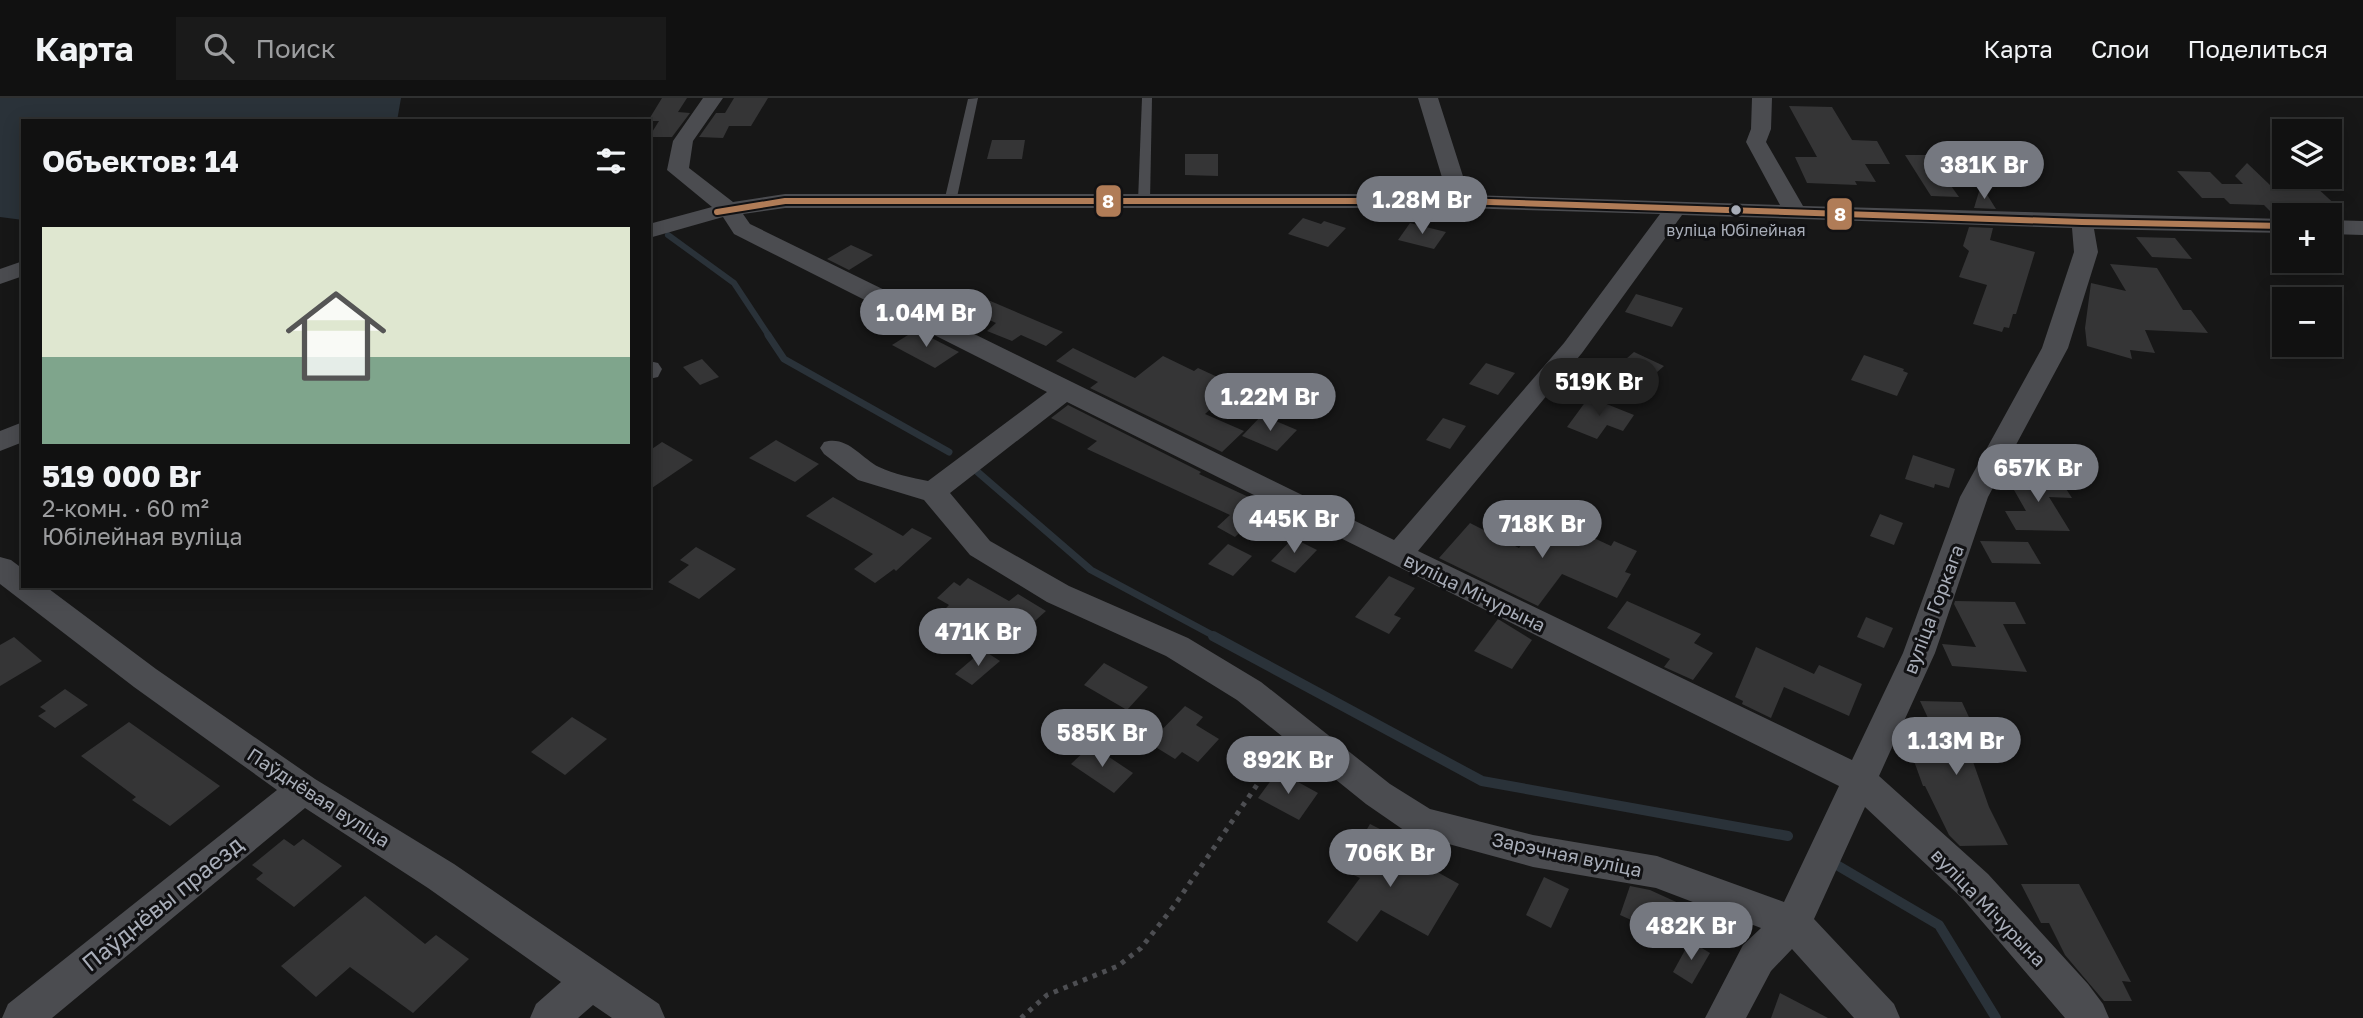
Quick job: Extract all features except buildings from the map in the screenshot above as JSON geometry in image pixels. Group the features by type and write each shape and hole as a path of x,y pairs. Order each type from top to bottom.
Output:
{"street":[{"name":"вуліца Мічурына","path":"713,98 683,141 678,170 729,209 742,229 1065,391 1859,780 1975,886 2074,997 2089,1018"},
{"path":"1428,98 1460,201"},
{"path":"1762,98 1761,129 1756,142 1796,212"},
{"path":"651,231 729,209 785,201 1460,201 2272,226"},
{"path":"1398,555 1573,348 1673,212 1672,207"},
{"name":"вуліца Горкага","path":"1725,1018 1756,958 1793,923 1919,653 1974,497 2055,348 2086,252 2082,222"},
{"path":"2342,227 2363,228"},
{"path":"0,277 21,269"},
{"path":"834,448 868,473 907,487 933,492 1065,391"},
{"path":"0,442 21,432"},
{"name":"Зарэчная вуліца","path":"933,492 980,548 1058,594 1177,647 1249,691 1378,794 1421,822 1533,851 1657,872 1793,923 1880,1018"},
{"name":"Паўднёвая вуліца","path":"0,568 21,586"},
{"name":"Паўднёвая вуліца","path":"24,588 53,606 145,678 303,789 441,876 645,1018"},
{"name":"Паўднёвы праезд","path":"22,1018 303,789"},
{"path":"550,1018 590,981"}],"lane":[{"path":"1144,201 1147,98"},
{"path":"950,202 973,99"}],"path":[{"path":"1021,1018 1029,1008 1059,987 1118,967 1134,955 1168,916 1272,763 1279,716"}],"shaded area":[{"path":"0,98 401,98 397,119 21,119 21,220 0,217"}],"waterway":[{"path":"668,235 734,283 769,336"},
{"path":"768,335 784,359 949,452"},
{"path":"973,468 1091,570 1216,637"},
{"path":"1213,636 1482,781 1788,836"},
{"path":"1835,864 1939,925 1996,1018"}],"transit line":[{"name":"8","path":"717,212 785,201 1460,201 2272,226"}],"place":[{"name":"вуліца Юбілейная","path":"1736,210"}]}
